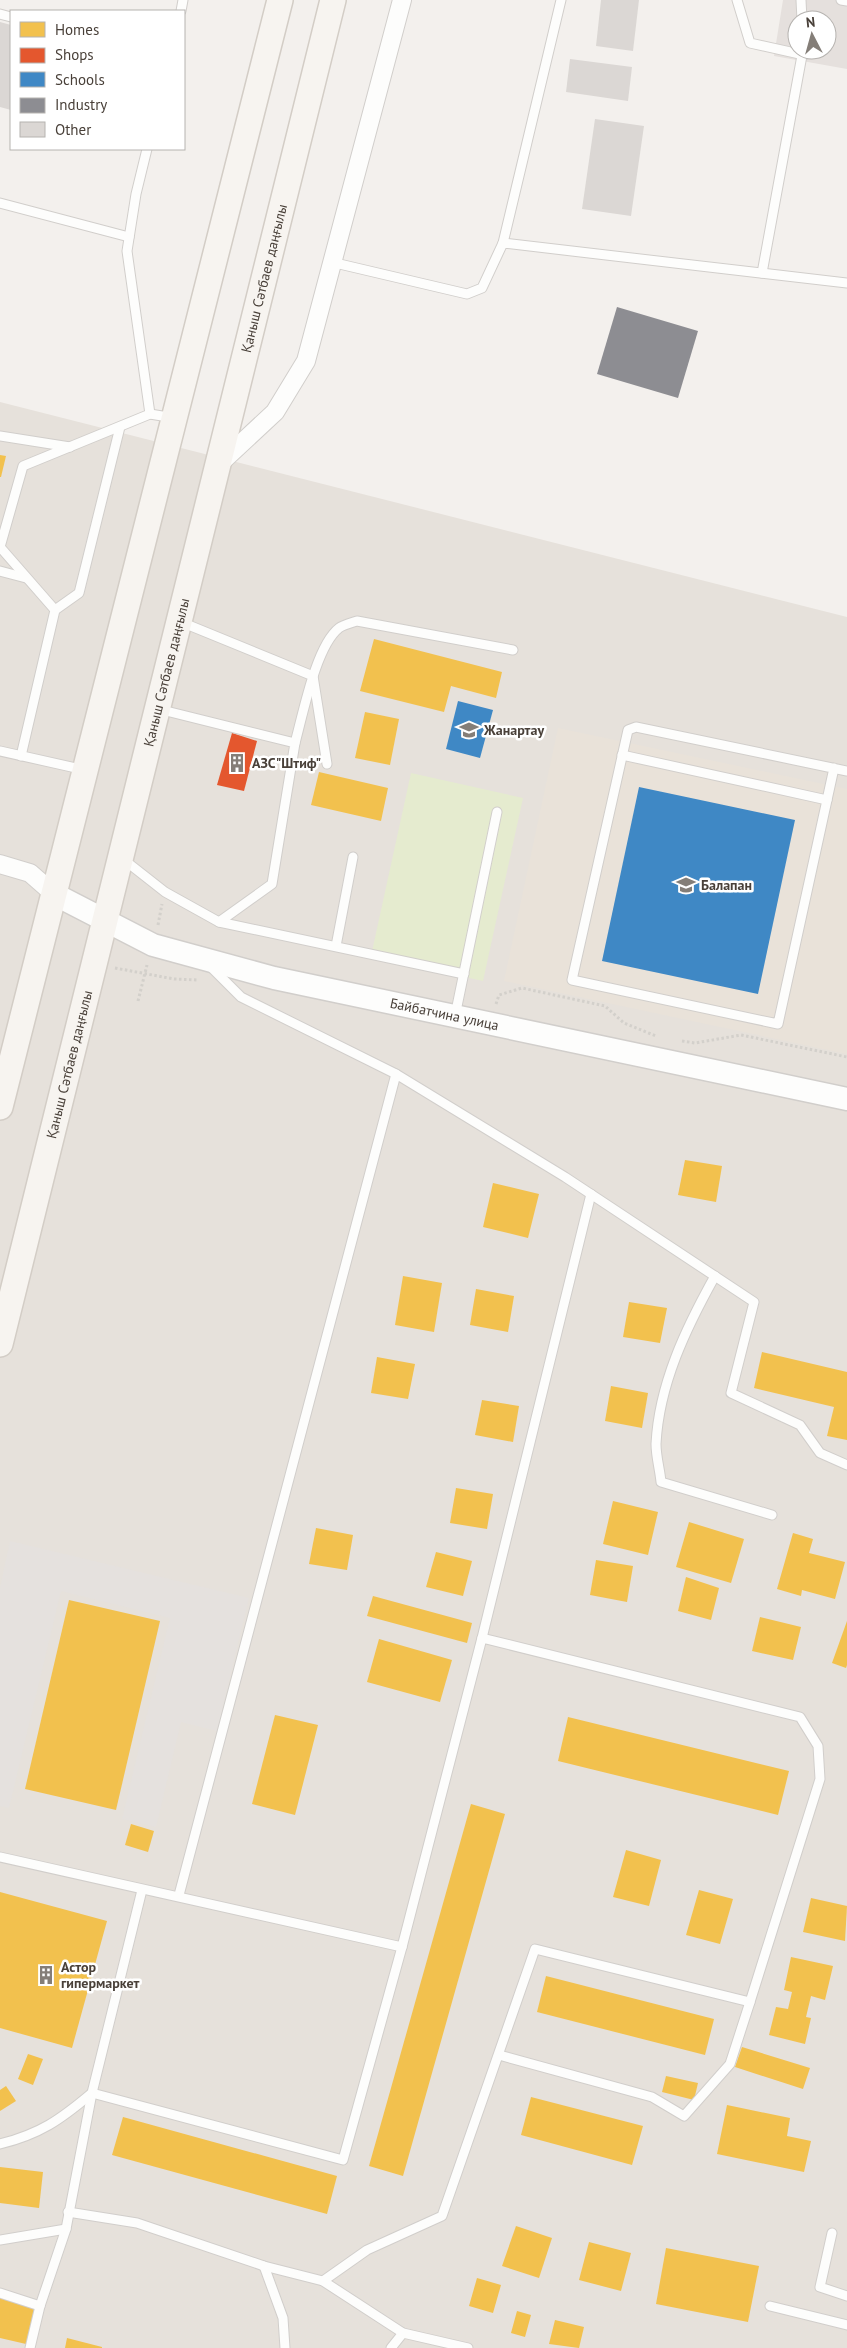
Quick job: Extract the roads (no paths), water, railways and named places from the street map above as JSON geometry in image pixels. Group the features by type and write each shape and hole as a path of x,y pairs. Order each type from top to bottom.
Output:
{"main road":[{"path":"0,1107 85,770 162,416 280,0"},
{"name":"Қаныш Сәтбаев даңғылы","path":"0,1344 180,622 332,0"}],"street":[{"path":"217,466 275,412 306,361 402,0"},
{"path":"0,864 30,873 54,894"},
{"name":"Байбатчина улица","path":"54,894 105,922 153,945 204,960 274,978 847,1099"}],"lane":[{"path":"331,262 467,294 482,288 503,243 561,0"},
{"path":"737,0 750,42 787,49"},
{"path":"841,0 847,1"},
{"path":"762,273 802,60"},
{"path":"55,610 0,547 23,466 120,427 162,416 127,251 136,194 147,150"},
{"path":"0,203 130,237"},
{"path":"503,243 847,283"},
{"path":"21,756 55,610 79,593 120,427"},
{"path":"0,436 71,447"},
{"path":"0,571 28,579"},
{"path":"219,922 272,884 295,743 313,676 329,640 339,628 356,621 513,650"},
{"path":"180,622 313,676"},
{"path":"313,676 327,764"},
{"path":"158,709 295,743"},
{"path":"834,768 778,1024 572,980 628,730 636,727 834,768 847,771"},
{"path":"0,751 85,770"},
{"path":"622,755 827,800"},
{"path":"455,1016 497,812"},
{"path":"336,946 353,857"},
{"path":"121,858 165,892 219,922 464,974"},
{"path":"204,960 241,997 396,1074 591,1194 754,1302 730,1393 800,1425 820,1454 847,1465"},
{"path":"179,1895 396,1074"},
{"path":"92,2093 344,2160 402,1947 482,1638 591,1194"},
{"path":"715,1276 686,1328 666,1384 656,1445 661,1482 772,1515"},
{"path":"482,1638 800,1717 818,1746 820,1779 730,2064 684,2116 652,2097 499,2056"},
{"path":"0,1857 142,1890 179,1895 402,1947"},
{"path":"30,2348 40,2306 66,2229 92,2093 142,1890"},
{"path":"323,2281 367,2250 442,2216 535,1949 750,2002"},
{"path":"0,2144 39,2132 68,2113 92,2093"},
{"path":"68,2212 137,2223 264,2266 323,2281 403,2333 468,2348"},
{"path":"0,2240 66,2229"},
{"path":"832,2233 820,2287 847,2296"},
{"path":"264,2266 283,2318 285,2348"},
{"path":"0,2293 40,2306"},
{"path":"770,2306 847,2325"},
{"path":"391,2348 403,2333"}],"place":[{"name":"Жанартау","path":"469,730"},
{"name":"АЗС\"Штиф\"","path":"237,763"},
{"name":"Балапан","path":"686,885"},
{"name":"Астор гипермаркет","path":"46,1975"}]}
